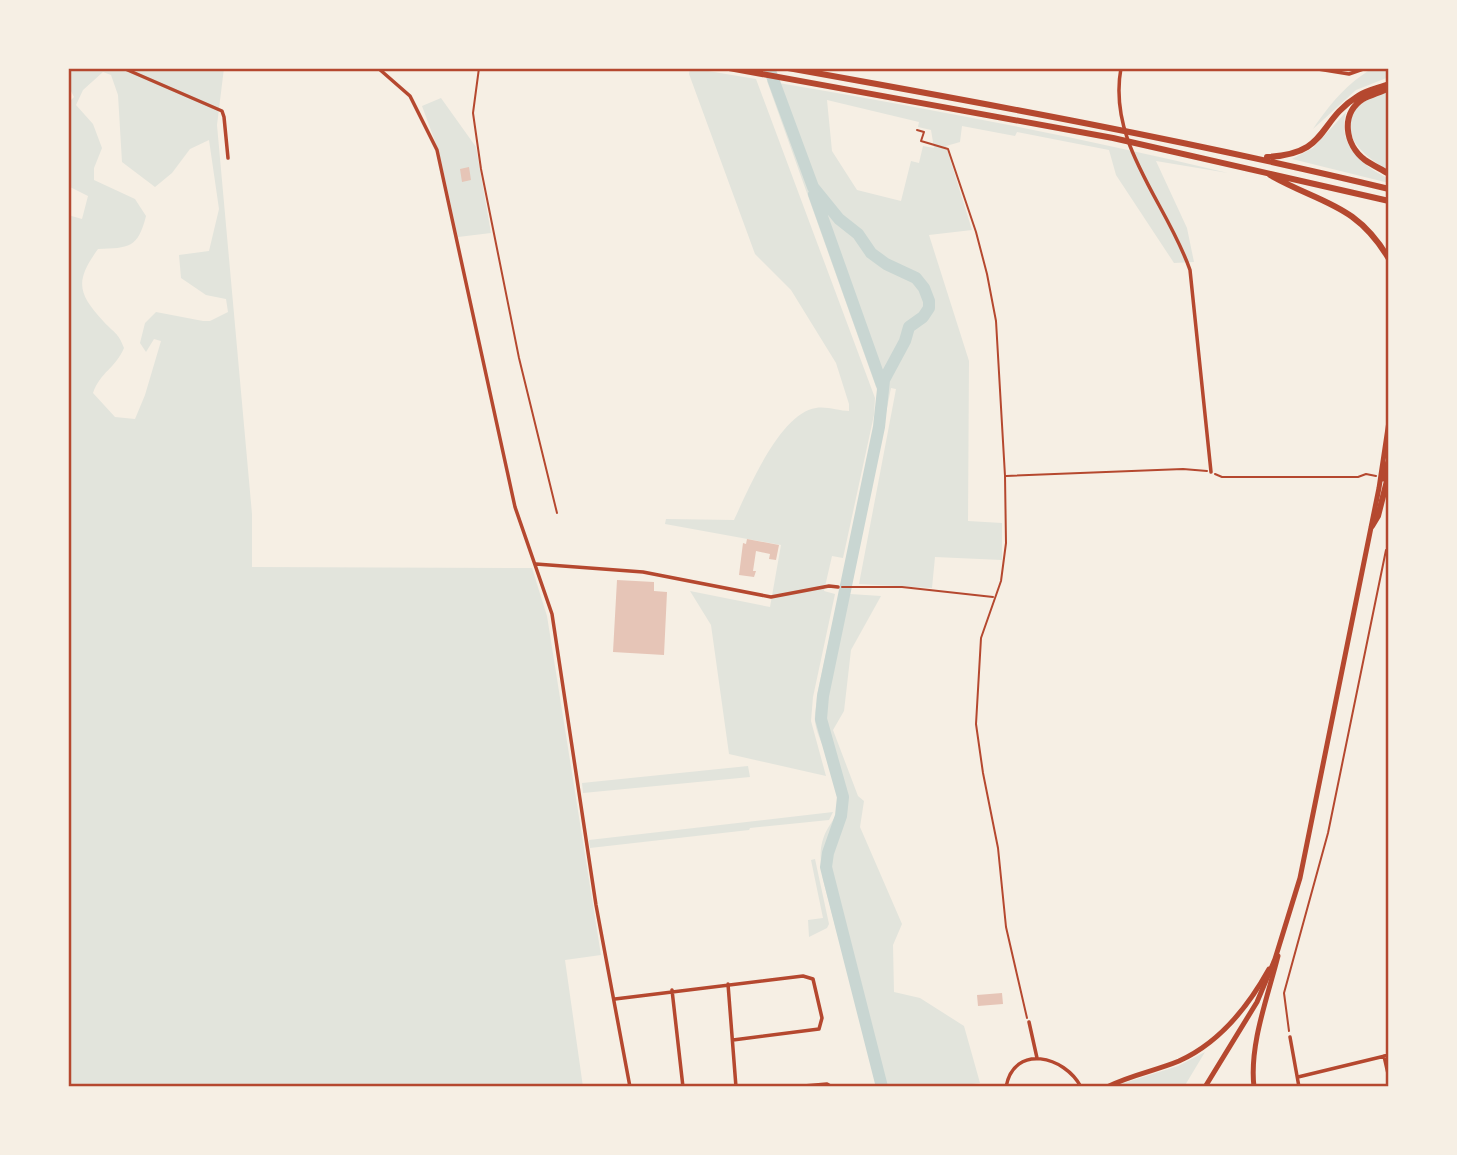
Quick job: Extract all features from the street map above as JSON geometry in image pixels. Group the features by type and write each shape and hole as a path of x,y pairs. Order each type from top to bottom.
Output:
{"highway":[{"path":"729,68 1072,130 1263,171 1389,203"},
{"path":"788,68 1074,120 1389,189"},
{"path":"1257,158 1285,156 1303,151 1315,142 1343,108 1359,95 1389,86"},
{"path":"1389,86 1362,100 1349,114 1347,130 1351,143 1363,159 1389,174"},
{"path":"1263,171 1346,212 1377,239 1389,259"},
{"path":"1372,526 1378,516 1382,489 1389,473"}],"main road":[{"path":"1382,489 1389,421"},
{"path":"1254,1087 1253,1068 1259,1029 1309,838 1372,526"},
{"path":"1205,1087 1247,1021 1275,959 1286,926"},
{"path":"1107,1087 1180,1060 1209,1043 1240,1012 1275,959"}],"street":[{"path":"123,68 222,111 225,117 228,158"},
{"path":"378,68 410,96 437,150 515,508 552,614 596,905 630,1087"},
{"path":"1121,68 1118,96 1124,129 1137,164 1182,248 1190,270 1212,472"},
{"path":"1312,68 1349,74 1366,68"},
{"path":"536,564 643,572 771,597 829,586 839,587"},
{"path":"615,999 672,990 811,977 822,1013 819,1029 733,1040"},
{"path":"728,984 737,1087"},
{"path":"672,990 683,1087"},
{"path":"1029,1022 1038,1058"},
{"path":"1290,1037 1299,1087"},
{"path":"1298,1077 1386,1056 1389,1078"},
{"path":"1006,1087 1013,1069 1024,1061 1038,1058 1056,1063 1073,1076 1081,1087"},
{"path":"1078,1082 1087,1087"},
{"path":"792,1087 827,1084 832,1087"}],"path":[{"path":"479,68 473,113 481,169 519,358 557,513"},
{"path":"917,130 924,132 921,141 948,149 988,274 996,321 1005,476 1005,562 981,638 976,724 998,848 1006,927 1029,1022"},
{"path":"1005,476 1183,469 1212,472 1222,477 1378,476"},
{"path":"1290,1037 1284,993 1328,833 1386,550 1389,550"},
{"path":"839,587 902,587 994,597"}],"shaded area":[{"path":"68,68 224,68 217,125 252,514 252,567 532,568 547,616 601,955 565,960 583,1087 68,1087 68,215 82,219 88,196 68,186 68,103 74,97 68,85","holes":["103,72 111,75 118,95 122,162 155,187 172,173 190,149 209,140 219,209 209,251 179,255 181,278 206,295 226,299 228,312 210,321 156,312 145,323 140,343 146,352 154,339 161,341 135,419 115,417 93,393 124,348 118,336 88,303 82,287 85,270 98,249 131,244 139,235 146,216 135,199 94,180 94,168 102,148 93,124 76,105 83,90"]},
{"path":"690,68 756,79 875,398 874,415 843,558 832,556 824,591 835,594 813,697 811,721 826,776 729,754 711,625 690,591 770,607 781,545 665,524 666,519 734,520 767,455 790,423 803,413 816,408 849,411 836,363 791,290 755,254 689,74"},
{"path":"1373,68 1389,68 1389,77 1356,90 1313,129 1339,95"},
{"path":"767,81 998,123 1228,173 1156,161 1187,228 1194,262 1174,263 1116,175 1109,150 1017,132 1015,136 962,126 960,142 946,146 972,230 929,235 969,361 968,521 1002,523 1002,560 935,557 932,588 859,584 896,389 891,388 850,594 881,596 851,650 844,711 833,730 858,796 864,801 860,827 902,924 893,945 894,992 920,998 964,1026 980,1083 947,1087 878,1087 821,866 823,841 841,799 838,779 817,732 817,695 881,401","holes":["827,100 919,122 918,127 931,130 934,148 923,146 919,163 911,161 901,201 857,190 832,151"]},
{"path":"1389,90 1389,170 1371,159 1356,144 1350,125 1359,106"},
{"path":"441,98 476,147 491,233 458,237 439,152 422,106"},
{"path":"1346,112 1344,124 1348,144 1369,167 1389,179 1389,183 1292,159 1313,148"},
{"path":"748,766 750,777 583,793 582,783"},
{"path":"833,812 829,820 590,848 589,840"},
{"path":"815,859 829,924 827,928 809,937 808,920 823,918 811,860"},
{"path":"1205,1052 1184,1087 1111,1087 1178,1066"}],"building":[{"path":"469,167 471,180 462,182 460,169"},
{"path":"747,539 779,545 776,560 769,559 770,554 756,551 754,577 739,575 743,543 746,544"},
{"path":"617,580 654,582 654,591 667,592 664,655 613,652"},
{"path":"1002,993 1003,1004 978,1006 977,995"}],"waterway":[{"path":"769,68 813,187 839,219 858,234 871,253 886,264 916,278 929,301 929,308 923,317 909,327 905,341 884,380 879,427 823,696 821,719 843,797 841,816 826,867 882,1087"},
{"path":"814,194 882,385"}]}
